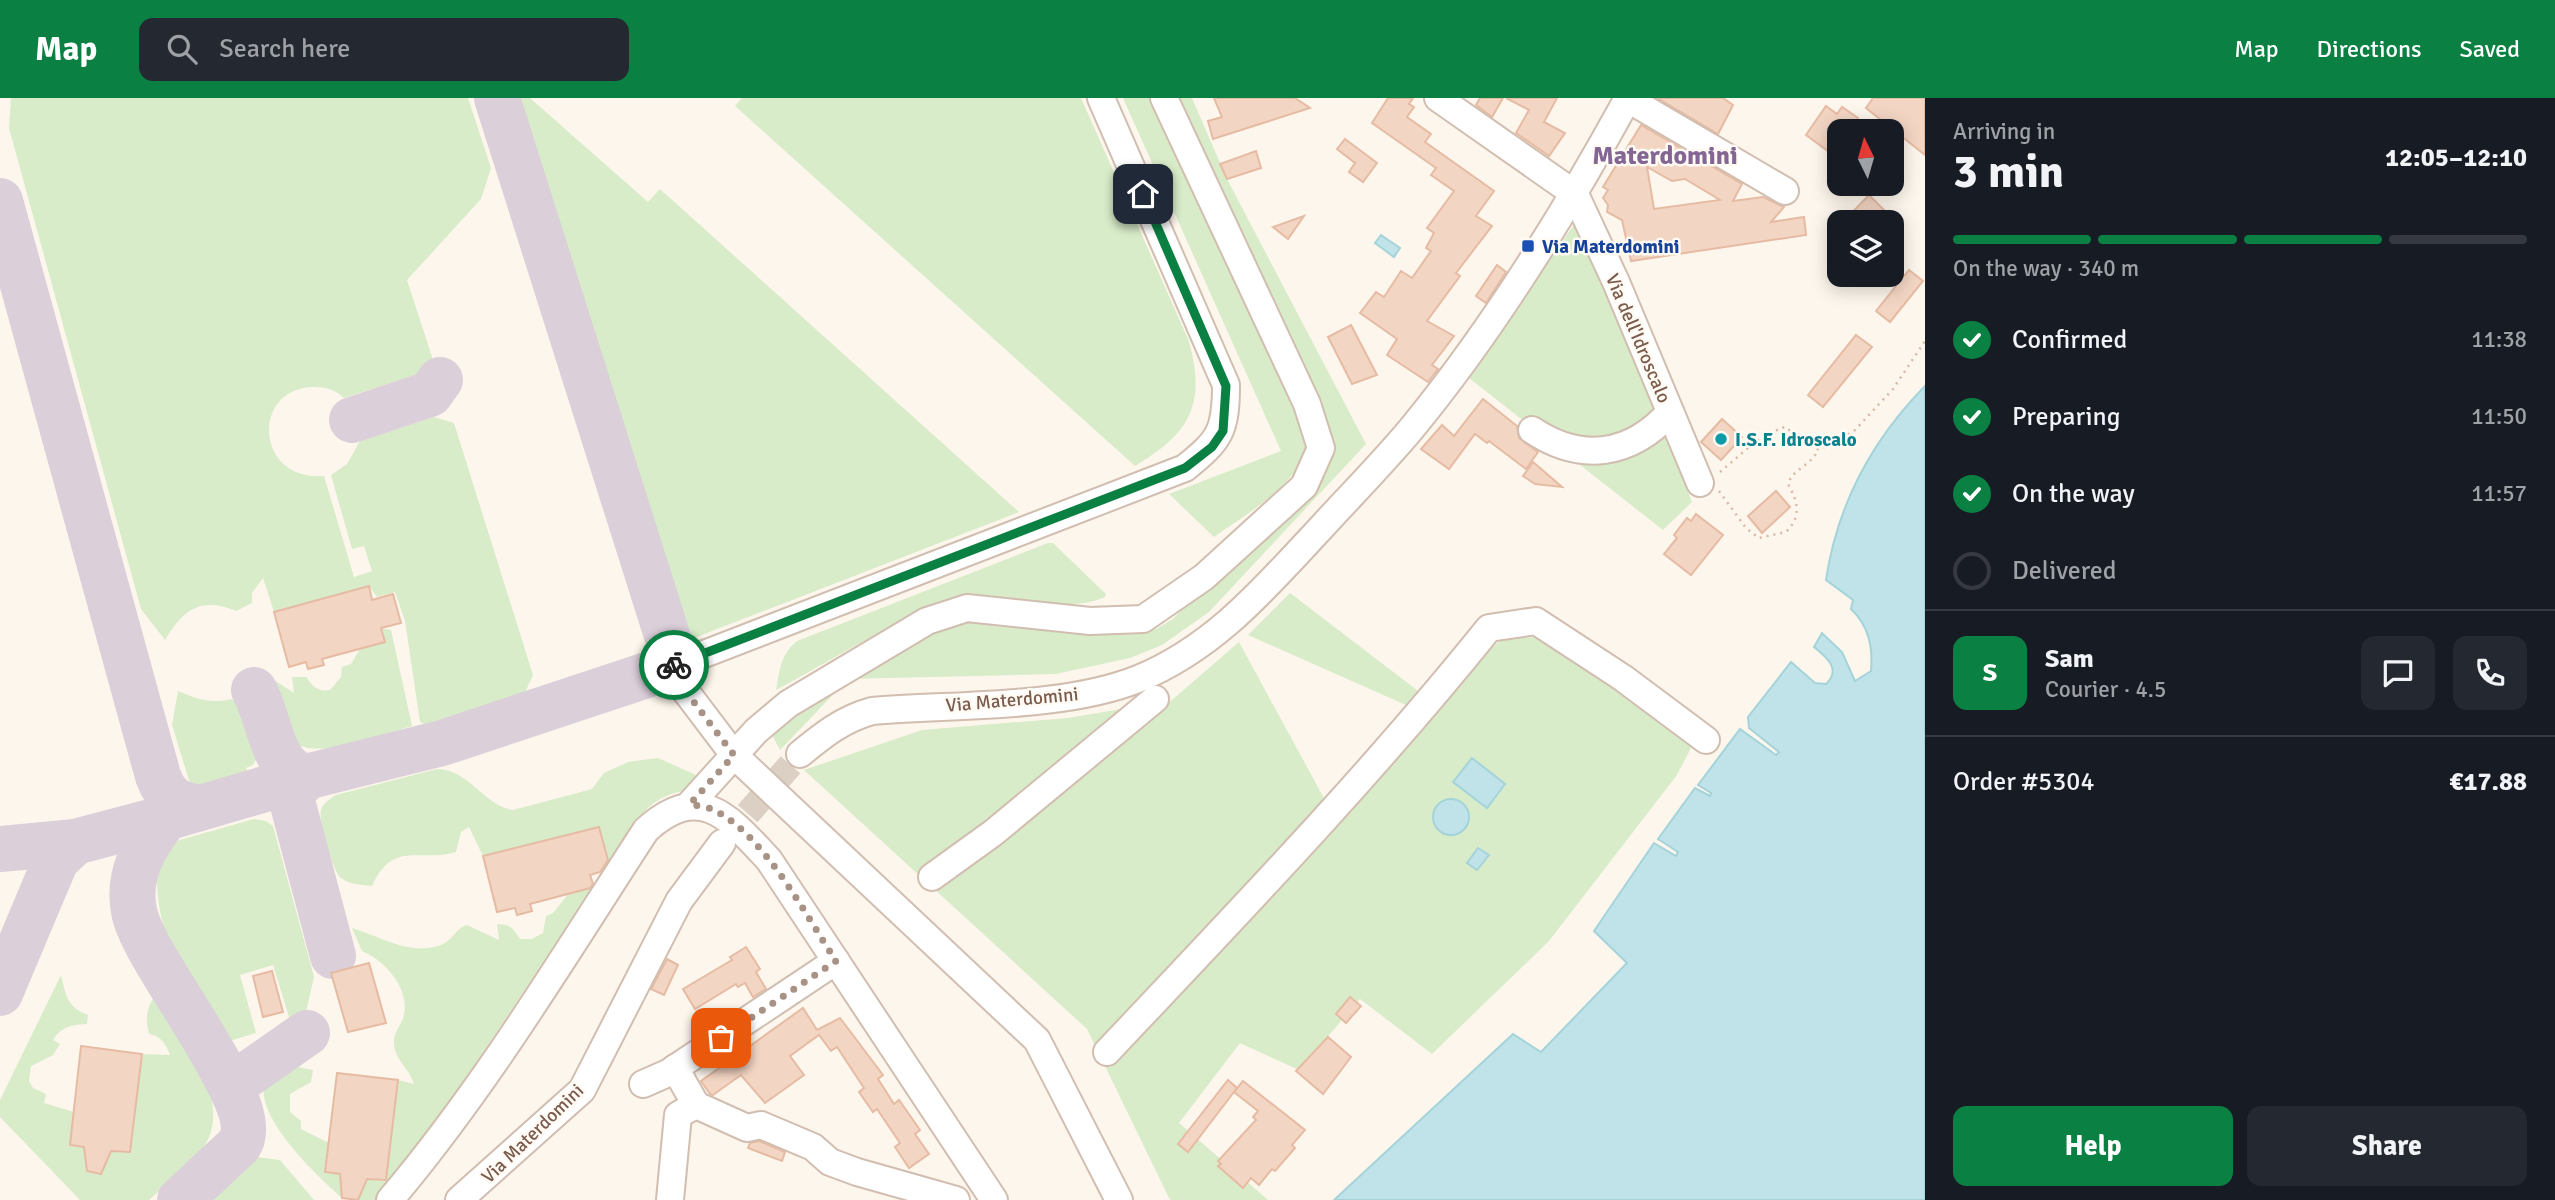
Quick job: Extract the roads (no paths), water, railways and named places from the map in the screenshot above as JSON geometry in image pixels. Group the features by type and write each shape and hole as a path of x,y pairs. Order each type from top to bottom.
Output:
{"street":[{"path":"1101,98 1226,386 1223,431 1212,447 1185,468 668,668 734,755 1037,1040 1119,1200"},
{"path":"390,1200 440,1140 480,1084 646,830 665,812 690,804 734,755 788,704 927,621 967,608 1090,621 1143,619 1204,577 1304,485 1321,448 1307,404 1164,98"},
{"path":"1438,98 1575,194"},
{"name":"Via Materdomini","path":"800,754 832,728 852,716 872,711 1065,698 1136,680 1195,651 1244,611 1412,428 1496,315 1575,194 1628,99 1785,191"},
{"name":"Via dell'Idroscalo","path":"1575,194 1702,482"},
{"path":"1532,430 1571,449 1611,449 1655,429 1671,412"},
{"path":"1107,1052 1337,808 1489,628 1536,621 1623,678 1706,740"},
{"path":"932,877 993,833 1155,699"},
{"path":"690,804 715,811 746,835 769,860 994,1200"},
{"name":"Via Materdomini","path":"459,1200 582,1090 679,901 722,843"},
{"path":"643,1084 675,1068 836,961"},
{"path":"675,1068 696,1105 747,1128 761,1125 813,1147 830,1162 857,1172 956,1200"},
{"path":"670,1200 678,1115 696,1105"}],"water":[{"path":"1381,235 1400,248 1394,257 1375,243"},
{"path":"1925,386 1925,1200 1334,1200 1513,1034 1541,1052 1627,963 1594,931 1654,843 1676,856 1678,852 1658,839 1695,788 1710,796 1711,793 1698,785 1740,729 1776,755 1779,752 1749,728 1748,717 1791,662 1815,683 1826,684 1831,679 1832,668 1814,647 1822,633 1842,652 1855,681 1871,671 1868,637 1862,622 1851,609 1853,600 1826,580 1831,553 1848,500 1873,452"},
{"path":"1472,758 1505,784 1487,808 1453,782"},
{"path":"1451,799 1464,804 1469,817 1464,830 1451,835 1438,830 1433,817 1438,804"},
{"path":"1478,848 1489,855 1477,870 1467,863"}],"tunnel":[{"path":"722,843 800,754"}],"place":[{"name":"Via Materdomini","path":"1528,246"},
{"name":"I.S.F. Idroscalo","path":"1721,439"}],"district":[{"name":"Materdomini","path":"1665,155"}]}
